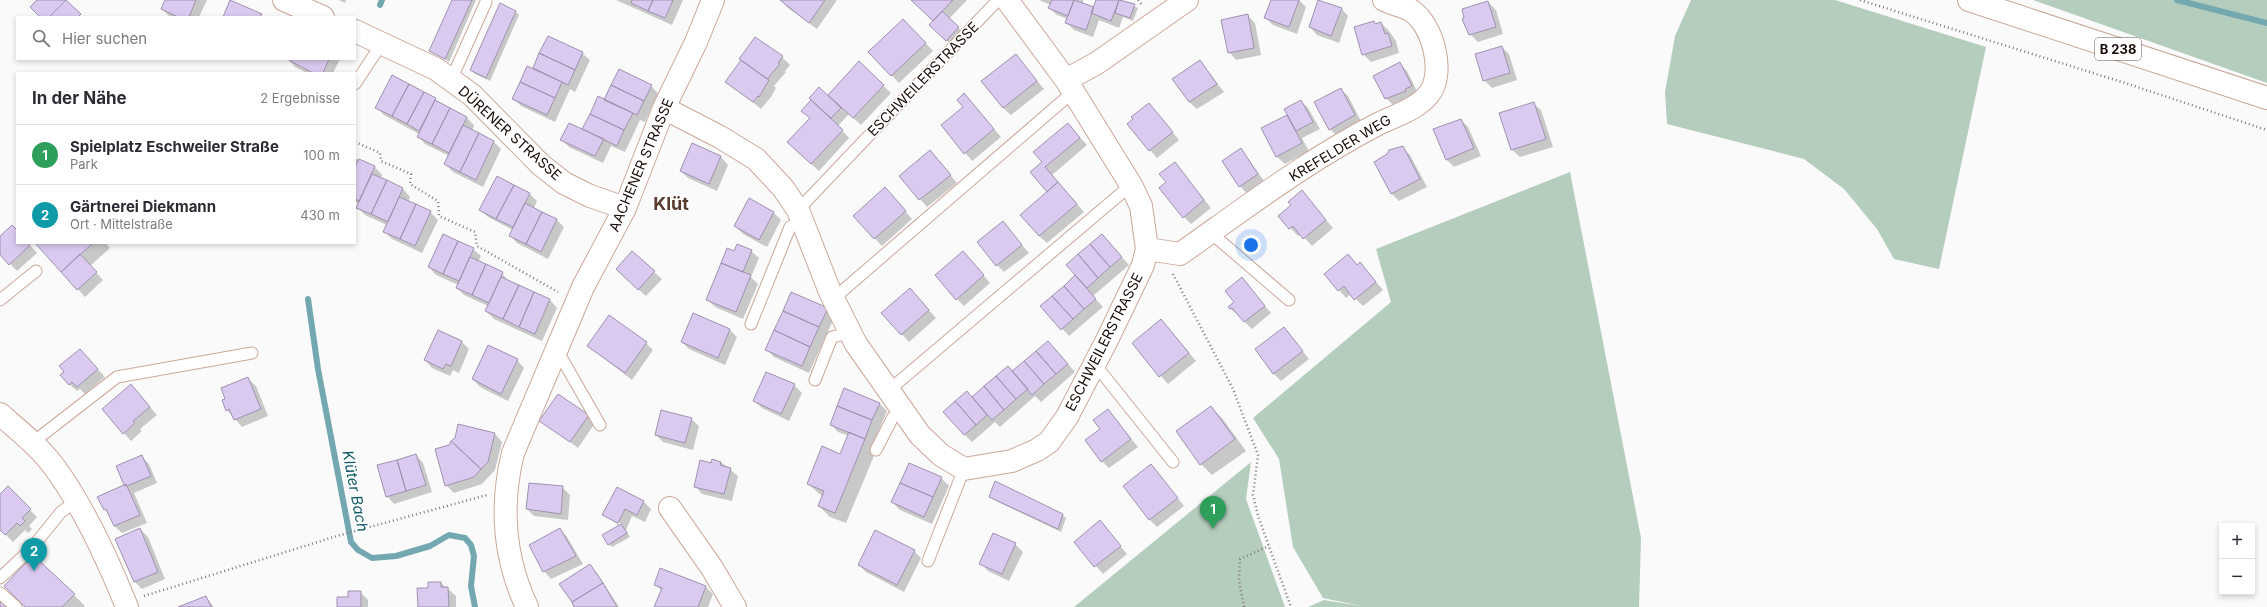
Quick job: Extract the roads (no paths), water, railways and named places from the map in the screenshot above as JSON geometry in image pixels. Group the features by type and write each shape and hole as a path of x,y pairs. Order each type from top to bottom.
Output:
{"street":[{"path":"284,0 321,16"},
{"name":"AACHENER STRASSE","path":"527,607 516,584 510,560 504,511 513,454 583,287 626,208 664,108 696,42 713,0"},
{"name":"ESCHWEILERSTRASSE","path":"964,469 998,464 1025,455 1049,442 1067,417 1126,302 1143,265 1147,250 1141,206 1131,185 1069,86 1007,0"},
{"path":"1069,86 1097,63 1187,0"},
{"name":"KREFELDER WEG","path":"1147,250 1180,254 1290,178 1364,131 1421,102 1431,92 1437,75 1428,33 1412,11 1384,0"},
{"name":"B 238","path":"1969,0 2267,98"},
{"name":"DÜRENER STRASSE","path":"356,31 436,69 472,95 541,165 564,183 590,196 626,208"},
{"path":"664,108 720,137 756,159 784,188 800,215 833,299 850,333 888,391 920,435 941,455 964,469"},
{"path":"0,414 32,443 55,467 92,530 126,605"},
{"path":"670,508 712,568 735,607"}],"lane":[{"name":"ESCHWEILERSTRASSE","path":"752,324 790,227 998,0"},
{"path":"451,80 486,2"},
{"path":"356,82 382,43"},
{"path":"833,299 1069,86"},
{"path":"888,391 1131,185"},
{"path":"1211,232 1289,300"},
{"path":"0,300 36,271"},
{"path":"815,380 832,337 850,333"},
{"path":"557,350 600,425"},
{"path":"32,443 117,377 252,353"},
{"path":"1094,363 1173,462"},
{"path":"876,450 893,417 902,409"},
{"path":"928,561 964,469"},
{"path":"0,578 31,549 61,512 76,502"},
{"path":"0,593 16,607"}],"waterway":[{"name":"Klüter Bach","path":"380,5 382,0"},
{"path":"2177,0 2267,23"},
{"name":"Klüter Bach","path":"308,299 318,369 351,542 358,550 372,558 396,556 430,546 449,535 465,538 471,545 474,556 471,586 475,607"}],"place":[{"name":"Spielplatz Eschweiler Straße","path":"1213,529"},
{"name":"Gärtnerei Diekmann","path":"34,571"}],"district":[{"name":"Klüt","path":"671,204"}]}
